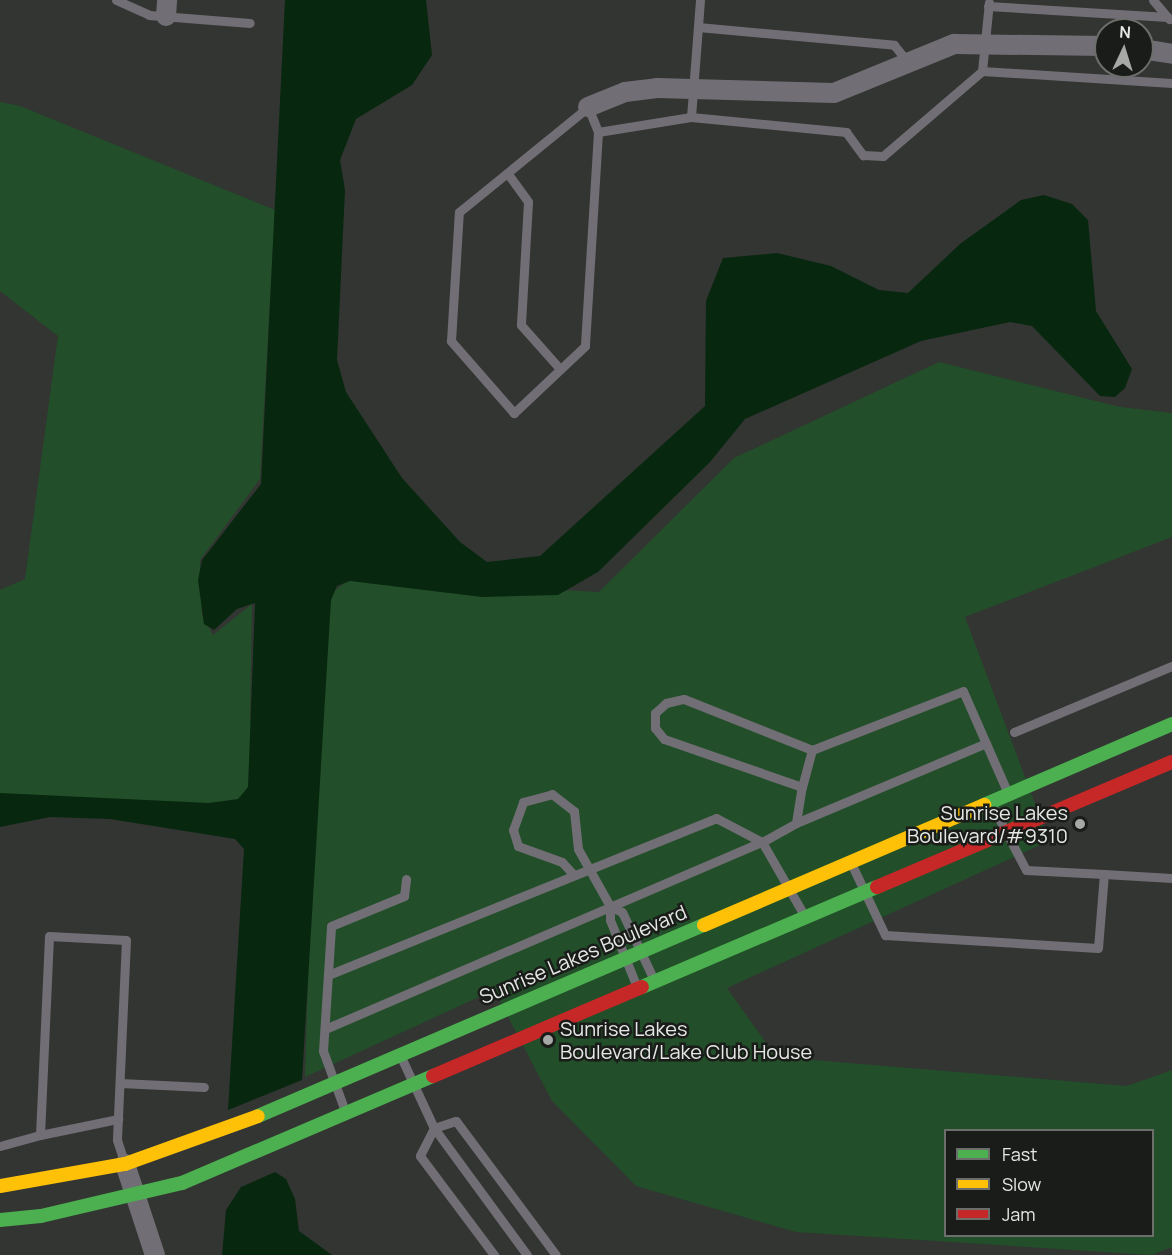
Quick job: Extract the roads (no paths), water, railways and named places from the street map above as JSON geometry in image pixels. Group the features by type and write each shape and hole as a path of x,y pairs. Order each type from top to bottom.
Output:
{"street":[{"path":"588,107 625,92 694,90 834,93 954,44 1094,46"},
{"path":"1154,51 1172,54"},
{"name":"Sunrise Lakes Boulevard","path":"0,1186 125,1164 334,1084 625,956 1172,724"},
{"path":"0,1220 137,1195 182,1183 656,986 1172,762"},
{"path":"125,1164 155,1255"}],"lane":[{"path":"116,0 250,22"},
{"path":"691,117 700,0"},
{"path":"1153,0 1170,19"},
{"path":"598,132 691,117 846,132 863,154 883,156 982,71 989,3 1170,19"},
{"path":"698,27 894,45 908,62"},
{"path":"982,71 1172,83"},
{"path":"588,107 598,132 585,346 514,413 452,341 459,212 588,107"},
{"path":"508,174 528,202 521,325 560,369"},
{"path":"1014,732 1172,666"},
{"path":"802,787 664,739 655,728 655,713 666,702 684,699 812,750 963,691 1008,794"},
{"path":"325,1029 762,842 796,823 986,742"},
{"path":"796,823 802,787 812,750"},
{"path":"573,874 562,862 518,846 513,830 523,802 552,794 564,798 574,811 578,849 592,866 610,906 639,992"},
{"path":"990,802 1026,870 1172,878"},
{"path":"328,975 592,866 716,818 762,842 791,885 806,920"},
{"path":"850,861 885,934 1098,948 1104,874"},
{"path":"346,1115 325,1064 331,926 404,896 406,879"},
{"path":"610,906 622,912 656,986"},
{"path":"40,1135 49,936 126,940 118,1119 125,1164"},
{"path":"400,1055 434,1128 527,1255"},
{"path":"120,1083 204,1087"},
{"path":"0,1146 40,1135 118,1119"},
{"path":"494,1255 420,1156 434,1128 456,1121 556,1255"}],"place":[{"name":"Sunrise Lakes Boulevard/#9310","path":"1080,824"},
{"name":"Sunrise Lakes Boulevard/Lake Club House","path":"548,1040"}]}
